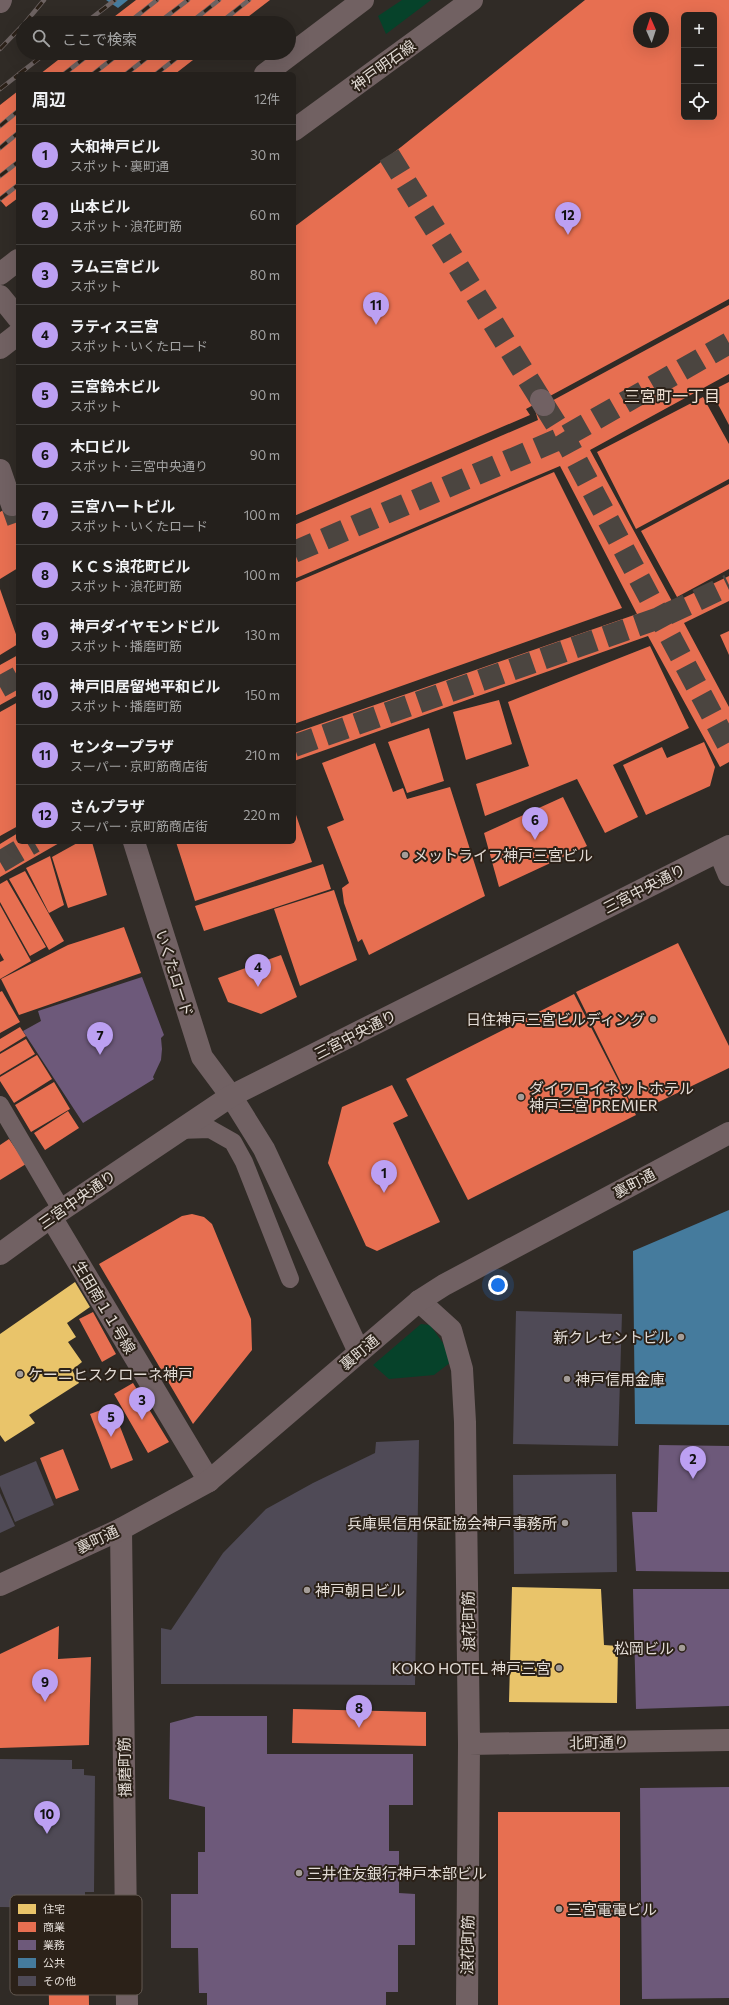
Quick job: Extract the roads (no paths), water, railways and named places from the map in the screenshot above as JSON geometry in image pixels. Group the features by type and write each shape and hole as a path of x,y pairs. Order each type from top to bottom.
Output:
{"main road":[{"path":"296,51 363,0"},
{"name":"神戸明石線","path":"296,129 472,0"},
{"path":"268,72 284,60"},
{"path":"0,274 16,262"},
{"path":"0,296 16,316"},
{"path":"0,348 16,336"}],"street":[{"path":"0,470 12,505"},
{"name":"いくたロード","path":"135,844 202,1057 231,1096 264,1150 336,1306 359,1352"},
{"path":"726,851 729,875"},
{"name":"三宮中央通り","path":"0,1254 56,1213 231,1096 726,851"},
{"name":"裏町通","path":"0,1585 121,1529 208,1480 419,1301 444,1285 729,1133"},
{"name":"生田南１１号線","path":"56,1213 208,1480"},
{"name":"浪花町筋","path":"419,1301 451,1330 462,1369 465,1422 469,1744 467,2005"},
{"name":"播磨町筋","path":"121,1529 126,1895"},
{"name":"北町通り","path":"469,1744 729,1740"},
{"name":"播磨町筋","path":"127,1995 127,2005"}],"lane":[{"path":"0,1105 56,1213"},
{"path":"178,1130 210,1129 233,1142 244,1162 290,1279"}],"tunnel":[{"path":"389,155 541,400"},
{"path":"296,551 564,437 729,343"},
{"path":"544,405 564,437 729,747"},
{"path":"12,505 16,516"},
{"path":"296,745 659,618 729,585"},
{"path":"0,687 16,678"},
{"path":"0,862 31,844"}],"railway":[{"path":"31,16 44,0"},
{"path":"94,16 115,0"},
{"path":"137,16 157,0"},
{"path":"167,16 188,0"},
{"path":"199,16 219,0"},
{"path":"229,16 249,0"},
{"path":"0,49 16,32"},
{"path":"22,72 37,60"},
{"path":"67,72 82,60"},
{"path":"96,72 111,60"},
{"path":"129,72 144,60"},
{"path":"159,72 174,60"},
{"path":"0,89 16,77"},
{"path":"0,126 16,113"},
{"path":"0,148 16,135"},
{"path":"0,176 16,164"},
{"path":"0,199 16,187"}],"place":[{"name":"さんプラザ","path":"568,235"},
{"name":"センタープラザ","path":"376,325"},
{"name":"木口ビル","path":"535,840"},
{"name":"メットライフ神戸三宮ビル","path":"405,855"},
{"name":"ラティス三宮","path":"258,987"},
{"name":"日住神戸三宮ビルディング","path":"653,1019"},
{"name":"三宮ハートビル","path":"100,1055"},
{"name":"ダイワロイネットホテル 神戸三宮 PREMIER","path":"521,1097"},
{"name":"大和神戸ビル","path":"384,1193"},
{"name":"新クレセントビル","path":"681,1337"},
{"name":"ケーニヒスクローネ神戸","path":"20,1374"},
{"name":"神戸信用金庫","path":"567,1379"},
{"name":"ラム三宮ビル","path":"142,1420"},
{"name":"三宮鈴木ビル","path":"111,1437"},
{"name":"山本ビル","path":"693,1479"},
{"name":"兵庫県信用保証協会神戸事務所","path":"565,1523"},
{"name":"神戸朝日ビル","path":"307,1590"},
{"name":"松岡ビル","path":"682,1648"},
{"name":"KOKO HOTEL 神戸三宮","path":"559,1668"},
{"name":"神戸ダイヤモンドビル","path":"45,1702"},
{"name":"ＫＣＳ浪花町ビル","path":"359,1728"},
{"name":"神戸旧居留地平和ビル","path":"47,1834"},
{"name":"三井住友銀行神戸本部ビル","path":"299,1873"},
{"name":"三宮電電ビル","path":"559,1909"}],"district":[{"name":"三宮町一丁目","path":"672,395"}]}
